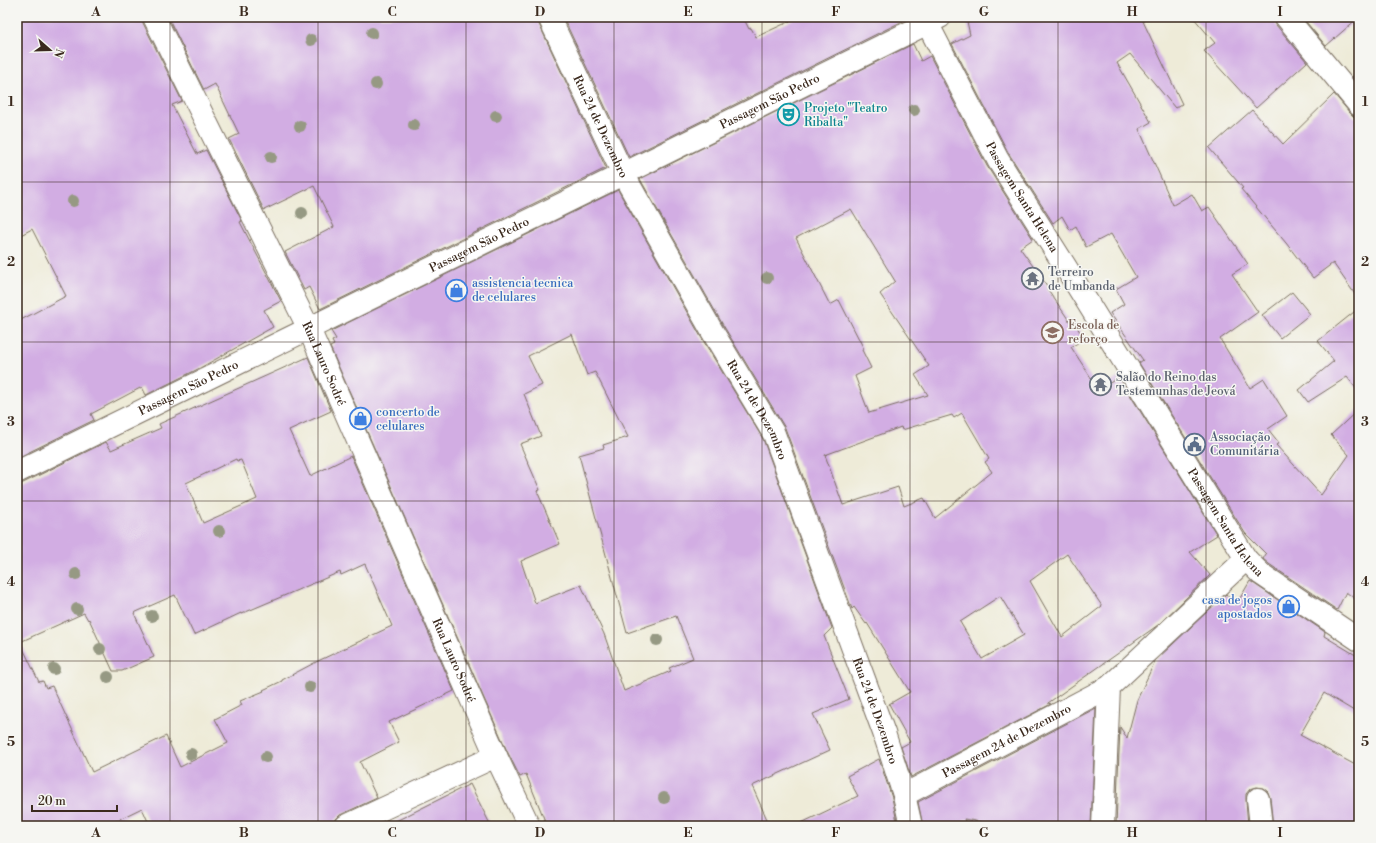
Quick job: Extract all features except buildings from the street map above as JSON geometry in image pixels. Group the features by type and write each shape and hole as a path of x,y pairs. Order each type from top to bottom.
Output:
{"street":[{"name":"Rua Lauro Sodré","path":"154,17 309,329 528,826"},
{"name":"Rua 24 de Dezembro","path":"549,17 623,174 712,331 774,434 884,733 904,796 911,826"},
{"path":"1286,17 1359,105"},
{"name":"Passagem São Pedro","path":"17,472 623,174 930,19"},
{"name":"Passagem Santa Helena","path":"930,19 998,160 1246,559 1261,574 1359,640"},
{"name":"Passagem 24 de Dezembro","path":"904,796 1109,688 1246,559"},
{"path":"1103,826 1109,688"},
{"path":"346,826 496,756"},
{"path":"1258,799 1261,826"}],"place":[{"name":"Projeto \"Teatro Ribalta\"","path":"789,115"},
{"name":"Terreiro de Umbanda","path":"1032,279"},
{"name":"assistencia tecnica de celulares","path":"457,290"},
{"name":"Escola de reforço","path":"1053,332"},
{"name":"Salão do Reino das Testemunhas de Jeová","path":"1100,384"},
{"name":"concerto de celulares","path":"360,419"},
{"name":"Associação Comunitária","path":"1195,444"},
{"name":"casa de jogos apostados","path":"1288,607"}]}
